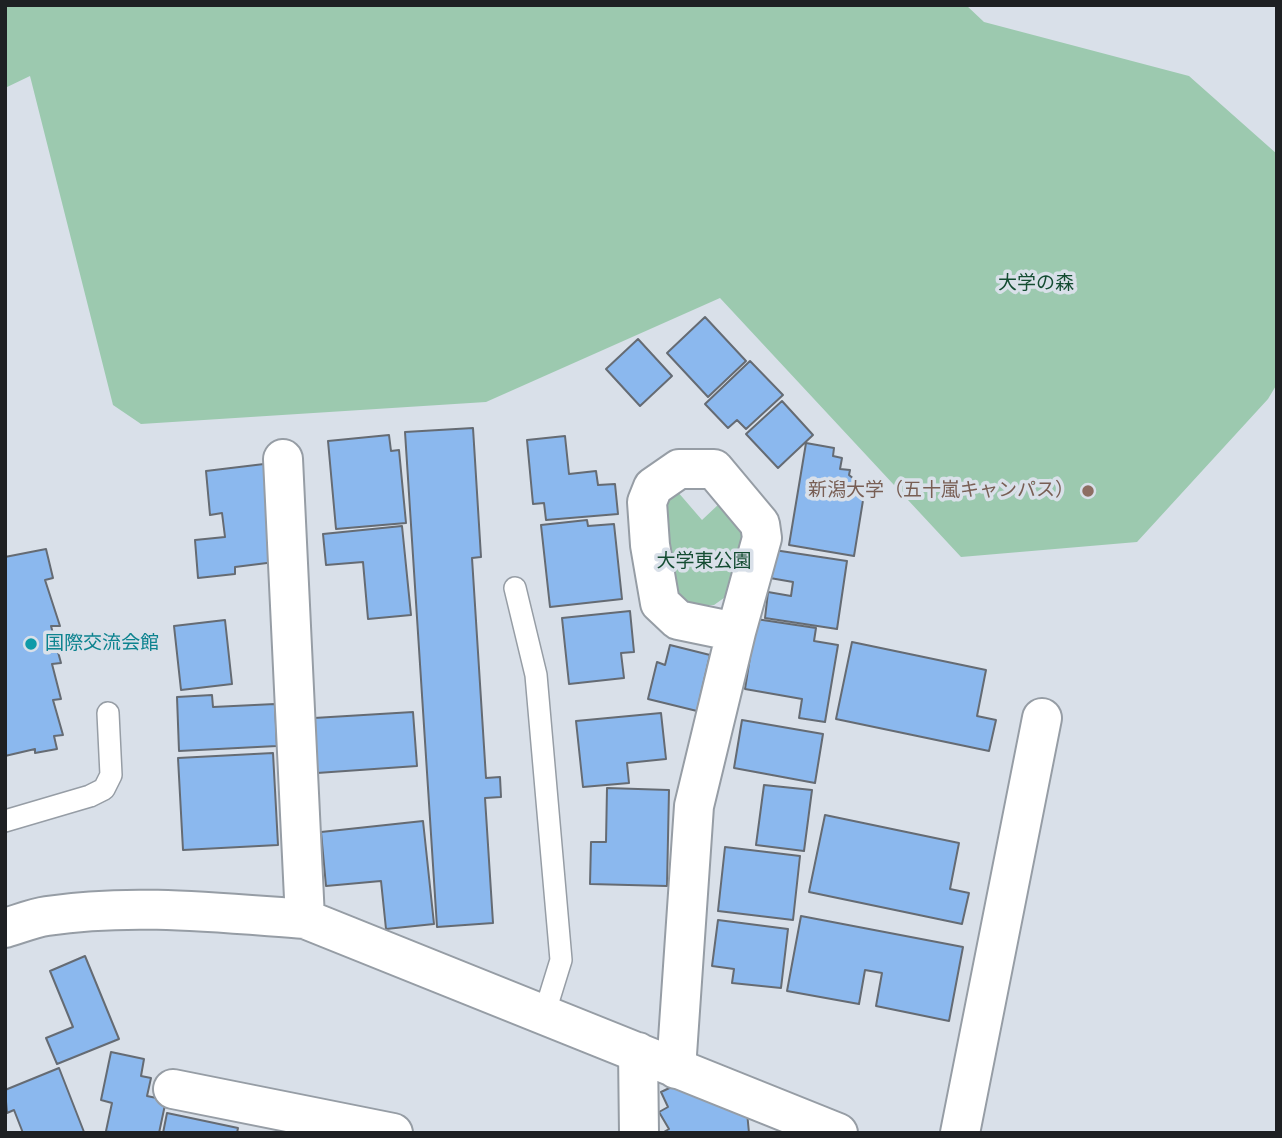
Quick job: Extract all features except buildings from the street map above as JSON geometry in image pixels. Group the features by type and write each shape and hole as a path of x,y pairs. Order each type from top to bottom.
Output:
{"street":[{"path":"283,459 305,919"},
{"path":"676,1069 694,806 736,632"},
{"path":"960,1133 1042,718"},
{"path":"5,928 46,916 126,910 217,912 305,919 838,1133"},
{"path":"638,1052 639,1133"},
{"path":"173,1089 393,1133"}],"lane":[{"path":"515,588 536,674 561,960 544,1015"},
{"path":"5,821 90,796 104,789 111,775 108,713"}],"green space":[{"name":"大学の森","path":"5,5 966,5 984,22 1189,76 1277,154 1277,384 1268,399 1137,542 961,557 720,298 486,402 141,424 113,405 30,76 5,88"},
{"name":"大学東公園","path":"677,491 702,520 720,503 748,534 731,593 714,605 685,606 672,591 663,500"}],"place":[{"name":"新潟大学（五十嵐キャンパス）","path":"1088,491"},
{"name":"国際交流会館","path":"31,644"}]}
